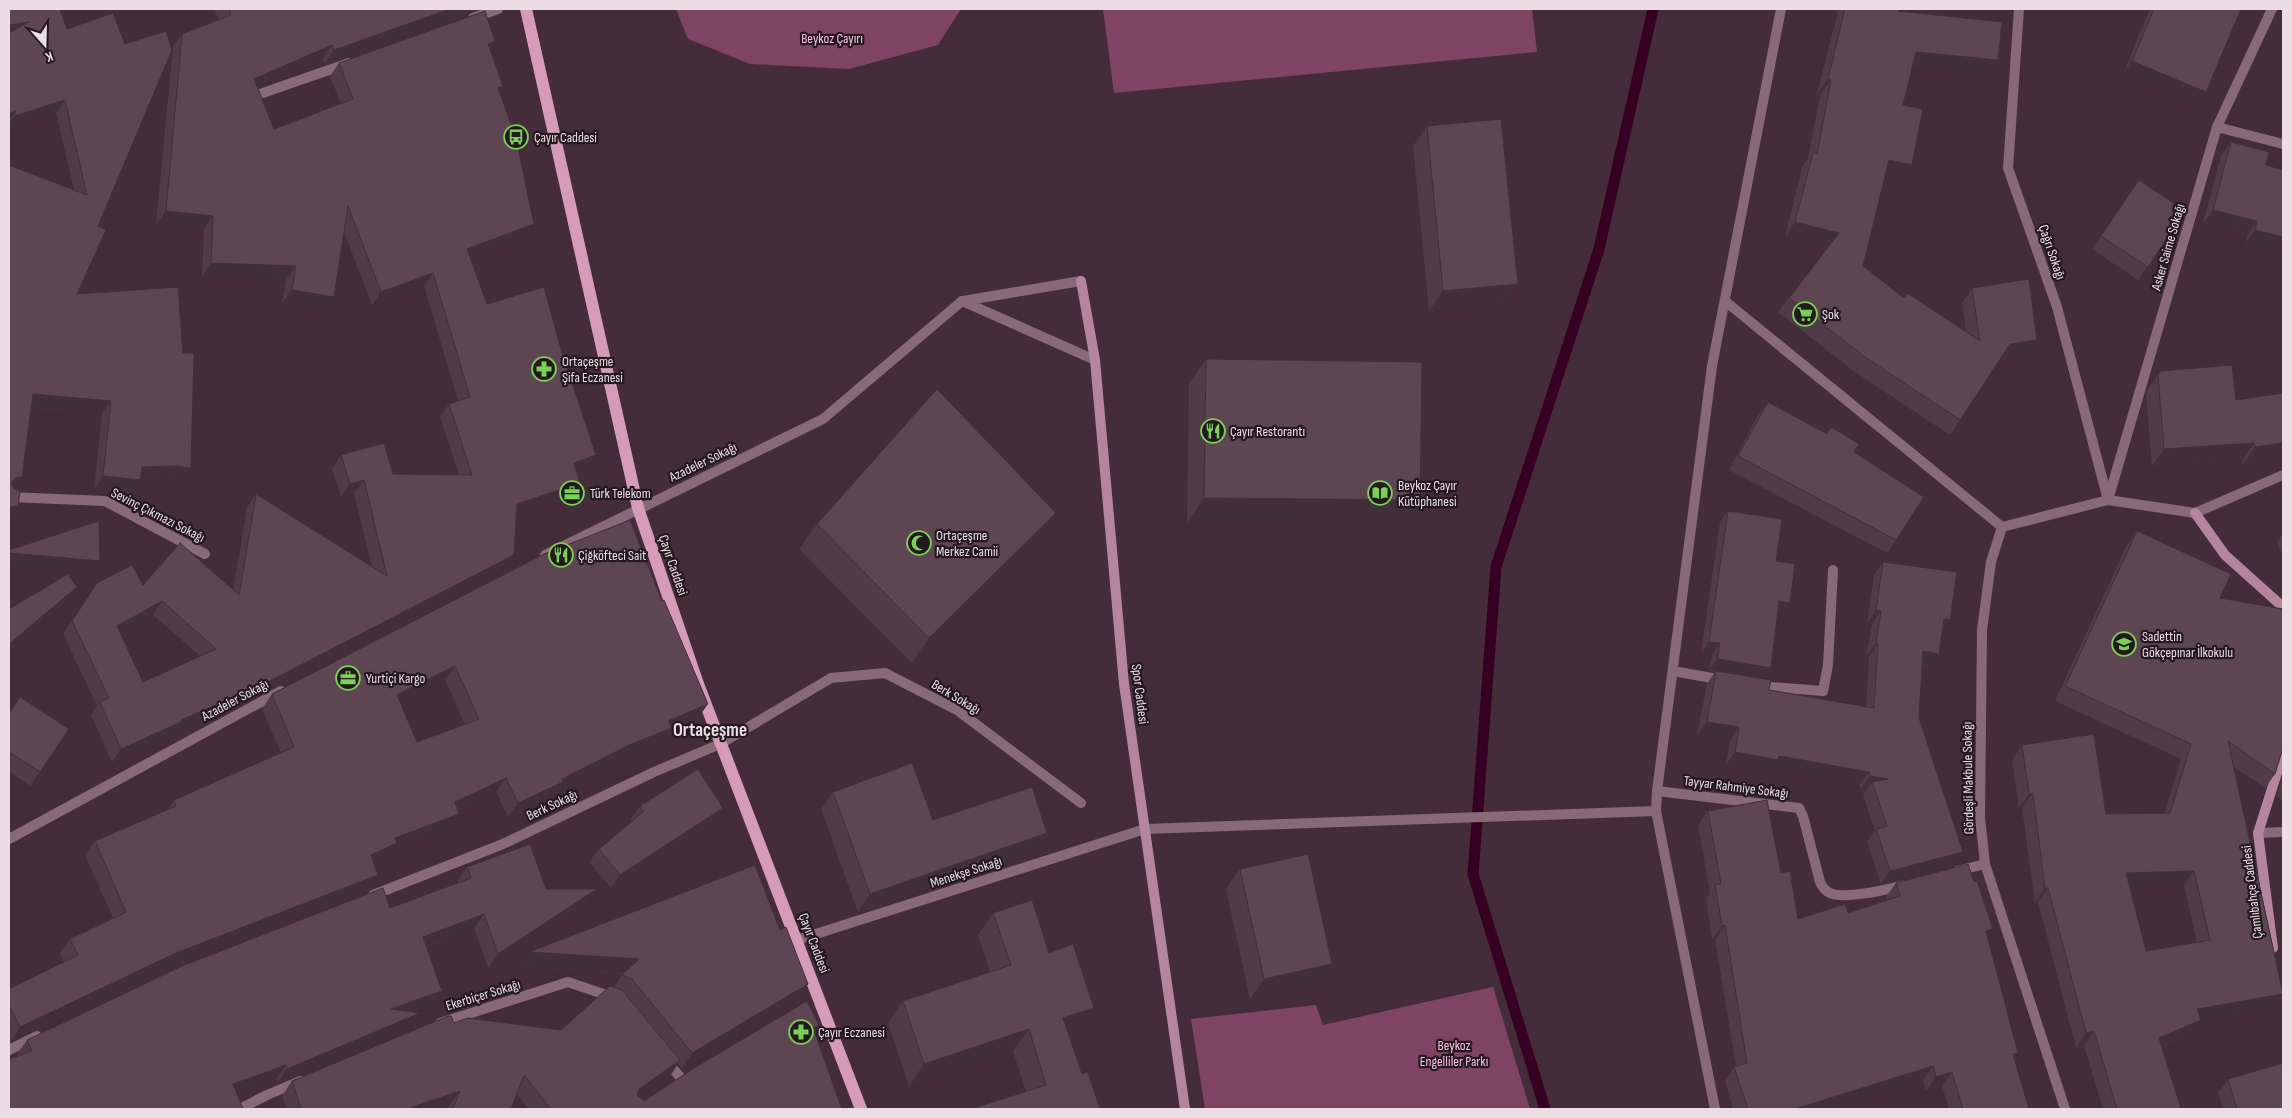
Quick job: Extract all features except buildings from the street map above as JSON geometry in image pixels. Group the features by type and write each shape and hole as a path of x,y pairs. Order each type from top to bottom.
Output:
{"main road":[{"name":"Çayır Caddesi","path":"526,9 638,508 720,744 797,940 814,997 861,1109"}],"street":[{"path":"461,22 498,9"},
{"path":"1715,1109 1656,811 1657,791 1712,366 1780,9"},
{"name":"Çağrı Sokağı","path":"2019,9 2008,168 2057,307 2108,500"},
{"name":"Asker Saime Sokağı","path":"2108,500 2217,127 2272,9"},
{"path":"254,96 358,59"},
{"path":"2217,127 2283,144"},
{"name":"Spor Caddesi","path":"962,301 1081,281 1095,360 1124,684 1185,1109"},
{"path":"962,301 1095,360"},
{"name":"Azadeler Sokağı","path":"538,559 638,508 823,419 962,301"},
{"path":"1725,301 2002,527 2108,500 2195,513 2283,475"},
{"name":"Sevinç Çıkmazı Sokağı","path":"9,497 105,501 206,554"},
{"path":"2195,513 2225,555 2283,607"},
{"name":"Gördeşli Makbule Sokağı","path":"2002,527 1991,562 1982,630 1980,817 1986,864 2065,1109"},
{"path":"1748,685 1823,691 1828,665 1833,570"},
{"path":"1673,671 1729,681"},
{"name":"Berk Sokağı","path":"359,900 503,844 654,772 720,744 831,678 884,673 956,710 1080,803"},
{"name":"Azadeler Sokağı","path":"9,838 294,684"},
{"name":"Çamlıbahçe Caddesi","path":"2276,962 2258,833 2283,754"},
{"name":"Tayyar Rahmiye Sokağı","path":"1657,791 1799,808 1804,816 1820,882 1830,894 1874,893 1911,883"},
{"name":"Menekşe Sokağı","path":"797,940 1145,829 1656,811"},
{"path":"2258,833 2283,832"},
{"path":"1948,874 1986,864"},
{"name":"Ekerbiçer Sokağı","path":"432,1026 568,982 616,999 622,1006"},
{"path":"9,1050 44,1033"},
{"path":"657,1049 680,1077"},
{"path":"240,1109 267,1095 313,1076"}],"green space":[{"name":"Beykoz Çayırı","path":"676,9 961,9 938,45 849,69 750,64 688,39"},
{"path":"1103,9 1532,9 1537,52 1114,93"},
{"name":"Beykoz Engelliler Parkı","path":"1493,987 1530,1109 1205,1109 1191,1019 1316,1005 1323,1025"}],"waterway":[{"path":"1545,1109 1473,874 1496,567 1599,249 1653,9"}],"place":[{"name":"Çayır Caddesi","path":"516,137"},
{"name":"Şok","path":"1805,314"},
{"name":"Ortaçeşme Şifa Eczanesi","path":"544,369"},
{"name":"Çayır Restorantı","path":"1213,431"},
{"name":"Türk Telekom","path":"572,493"},
{"name":"Beykoz Çayır Kütüphanesi","path":"1380,493"},
{"name":"Ortaçeşme Merkez Camii","path":"919,543"},
{"name":"Çiğköfteci Sait","path":"561,555"},
{"name":"Sadettin Gökçepınar İlkokulu","path":"2124,644"},
{"name":"Yurtiçi Kargo","path":"348,678"},
{"name":"Çayır Eczanesi","path":"801,1032"}],"district":[{"name":"Ortaçeşme","path":"710,730"}]}
